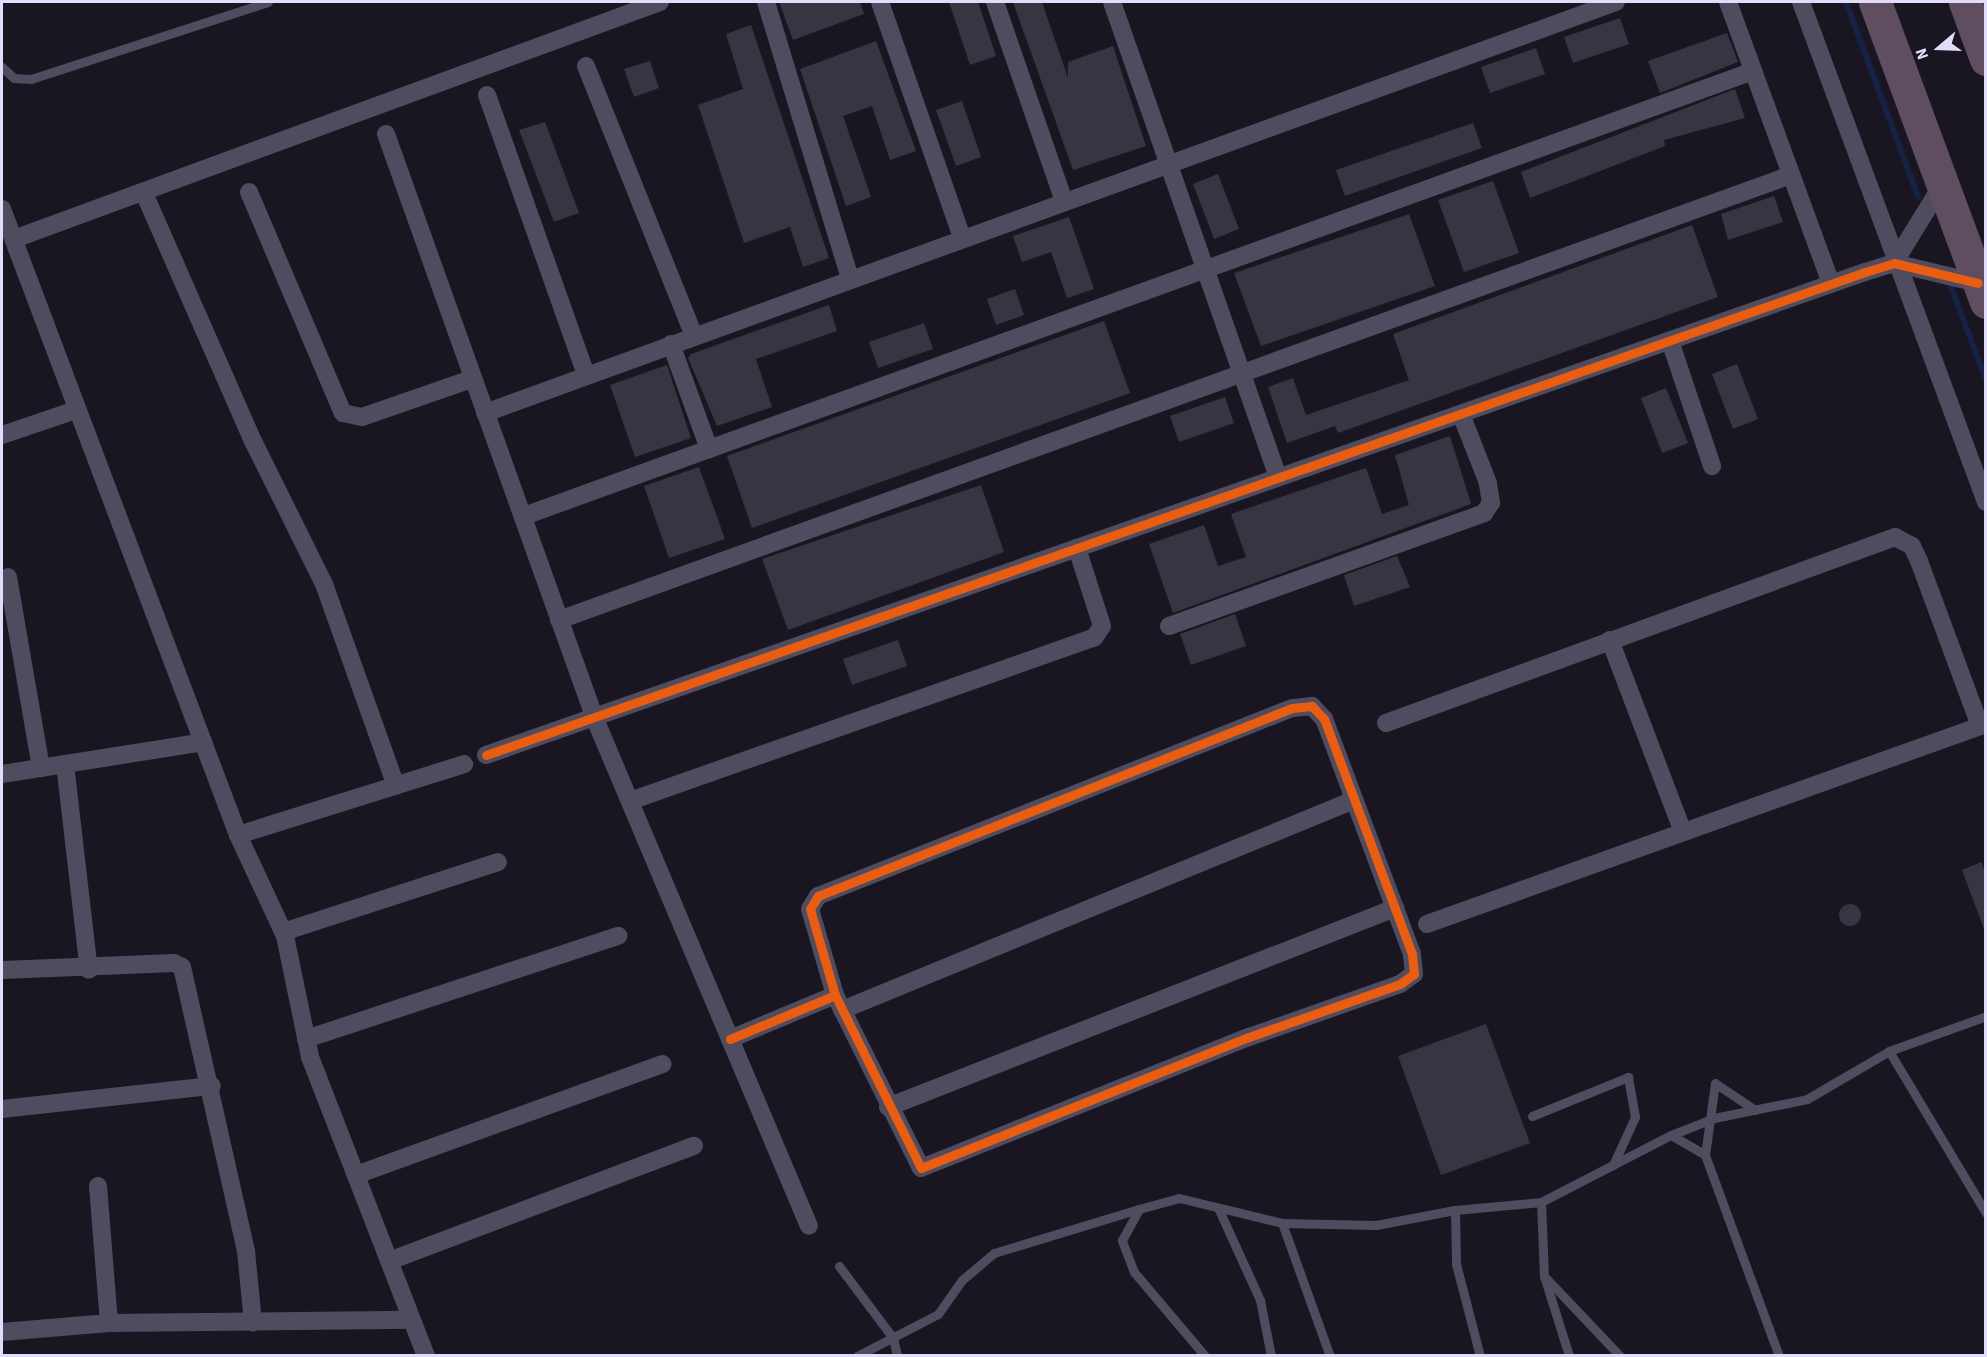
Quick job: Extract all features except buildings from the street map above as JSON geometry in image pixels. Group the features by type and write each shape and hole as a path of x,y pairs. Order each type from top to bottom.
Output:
{"highway":[{"path":"1875,2 1982,292"},
{"path":"1965,2 1986,59"}],"street":[{"path":"14,239 660,2"},
{"path":"766,2 850,279"},
{"path":"880,2 962,238"},
{"path":"995,2 1064,201"},
{"path":"1113,2 1171,162 1278,477"},
{"path":"485,413 1616,2"},
{"path":"1728,2 1831,283"},
{"path":"1801,2 1894,263 1986,502"},
{"path":"586,66 693,336"},
{"path":"524,516 1754,71"},
{"path":"487,95 586,375"},
{"path":"386,134 595,720 810,1226"},
{"path":"559,620 1244,375 1791,175"},
{"path":"1894,263 1942,184"},
{"path":"249,192 343,413 362,417 472,379"},
{"path":"144,193 254,443 324,584 396,786"},
{"path":"2,209 238,836 283,932 306,1039 426,1356"},
{"path":"486,755 595,720 1278,477 1894,263 1982,292"},
{"path":"1670,341 1712,466"},
{"path":"671,344 709,449"},
{"path":"2,435 76,410"},
{"path":"1169,627 1485,513 1491,503 1488,483 1461,414"},
{"path":"1386,723 1895,537 1912,546 1983,725 1427,924"},
{"path":"630,801 1094,638 1102,626 1077,548"},
{"path":"8,577 41,768"},
{"path":"1610,640 1683,832"},
{"path":"1312,706 1324,719 1395,908 1413,964 1414,974 1400,984 1249,1037 937,1165 921,1168 912,1159 838,1003 810,909 818,896 1292,708 1312,706"},
{"path":"2,774 203,742"},
{"path":"65,764 89,970"},
{"path":"238,836 464,764"},
{"path":"730,1039 838,1003 1354,800"},
{"path":"283,932 498,862"},
{"path":"888,1107 1395,908"},
{"path":"306,1039 618,936"},
{"path":"2,970 89,970 174,963 182,967 212,1086 246,1251 253,1323"},
{"path":"356,1175 663,1064"},
{"path":"2,1109 212,1086"},
{"path":"389,1261 694,1146"},
{"path":"98,1186 109,1323"},
{"path":"2,1332 109,1323 411,1320"}],"lane":[{"path":"2,67 14,78 31,79 268,2"},
{"path":"857,1356 938,1314 962,1280 994,1253 1139,1209 1179,1198 1219,1210 1282,1223 1376,1225 1455,1210 1541,1202 1671,1135 1714,1118 1807,1099 1889,1051 1986,1016"},
{"path":"1889,1051 1986,1213"},
{"path":"1532,1116 1629,1077 1635,1117 1613,1165"},
{"path":"1755,1110 1715,1083 1714,1118 1705,1155 1779,1356"},
{"path":"1671,1135 1705,1155"},
{"path":"1541,1202 1544,1276 1569,1356"},
{"path":"1139,1209 1122,1240 1134,1272 1205,1356"},
{"path":"1219,1210 1260,1300 1271,1356"},
{"path":"1455,1210 1456,1264 1480,1356"},
{"path":"1282,1223 1330,1356"},
{"path":"839,1266 893,1338 897,1356"},
{"path":"1544,1276 1620,1356"}],"waterway":[{"path":"1846,2 1918,197"},
{"path":"1950,284 1986,380"}],"cycle path":[{"path":"486,755 1865,272 1894,263 1978,283"},
{"path":"730,1039 835,995 921,1168 1249,1037 1400,984 1414,974 1412,954 1324,719 1312,706 1292,708 818,896 810,909 835,995"}]}
